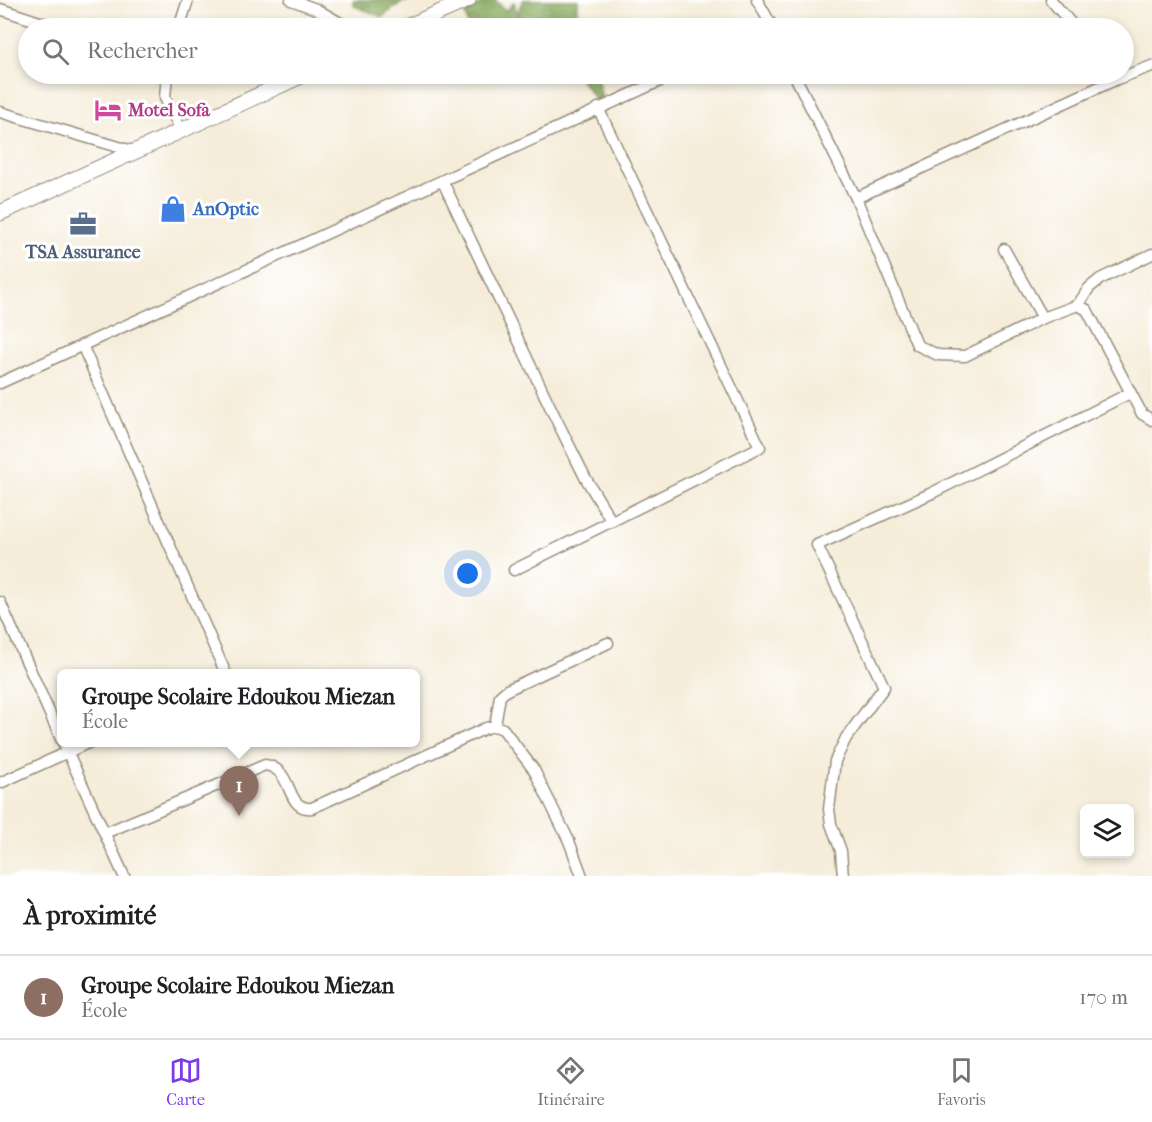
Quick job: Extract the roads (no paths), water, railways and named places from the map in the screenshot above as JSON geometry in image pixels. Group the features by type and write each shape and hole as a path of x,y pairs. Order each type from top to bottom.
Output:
{"main road":[{"path":"427,18 468,0"},
{"path":"0,213 283,84"}],"street":[{"path":"182,18 188,0"},
{"path":"291,0 316,9 332,18"},
{"path":"757,0 767,18"},
{"path":"1051,0 1066,18"},
{"path":"0,9 27,18"},
{"path":"1134,71 1152,66"},
{"path":"166,84 165,98 182,130"},
{"path":"0,383 443,182 652,84"},
{"path":"799,84 856,198 916,345 922,350 938,355 965,356 1043,318 1078,305 1089,288 1100,279 1152,254"},
{"path":"856,198 1097,84"},
{"path":"514,570 760,447 598,108"},
{"path":"0,112 136,152"},
{"path":"443,182 585,477 612,522"},
{"path":"1004,249 1043,318"},
{"path":"1078,305 1087,309 1142,414 1152,420"},
{"path":"82,345 224,669"},
{"path":"843,876 840,851 831,824 829,809 835,761 846,738 884,687 817,545 932,493 1130,393"},
{"path":"0,602 57,729"},
{"path":"495,726 500,696 507,690 608,643"},
{"path":"105,833 265,765 275,766 283,774 296,804 304,809 312,808 486,728 495,726 503,729 534,770 569,841 582,876"},
{"path":"0,783 61,747"},
{"path":"65,747 124,876"}],"place":[{"name":"Motel Sofa","path":"108,110"},
{"name":"AnOptic","path":"173,209"},
{"name":"TSA Assurance","path":"83,224"},
{"name":"Groupe Scolaire Edoukou Miezan","path":"239,816"}]}
